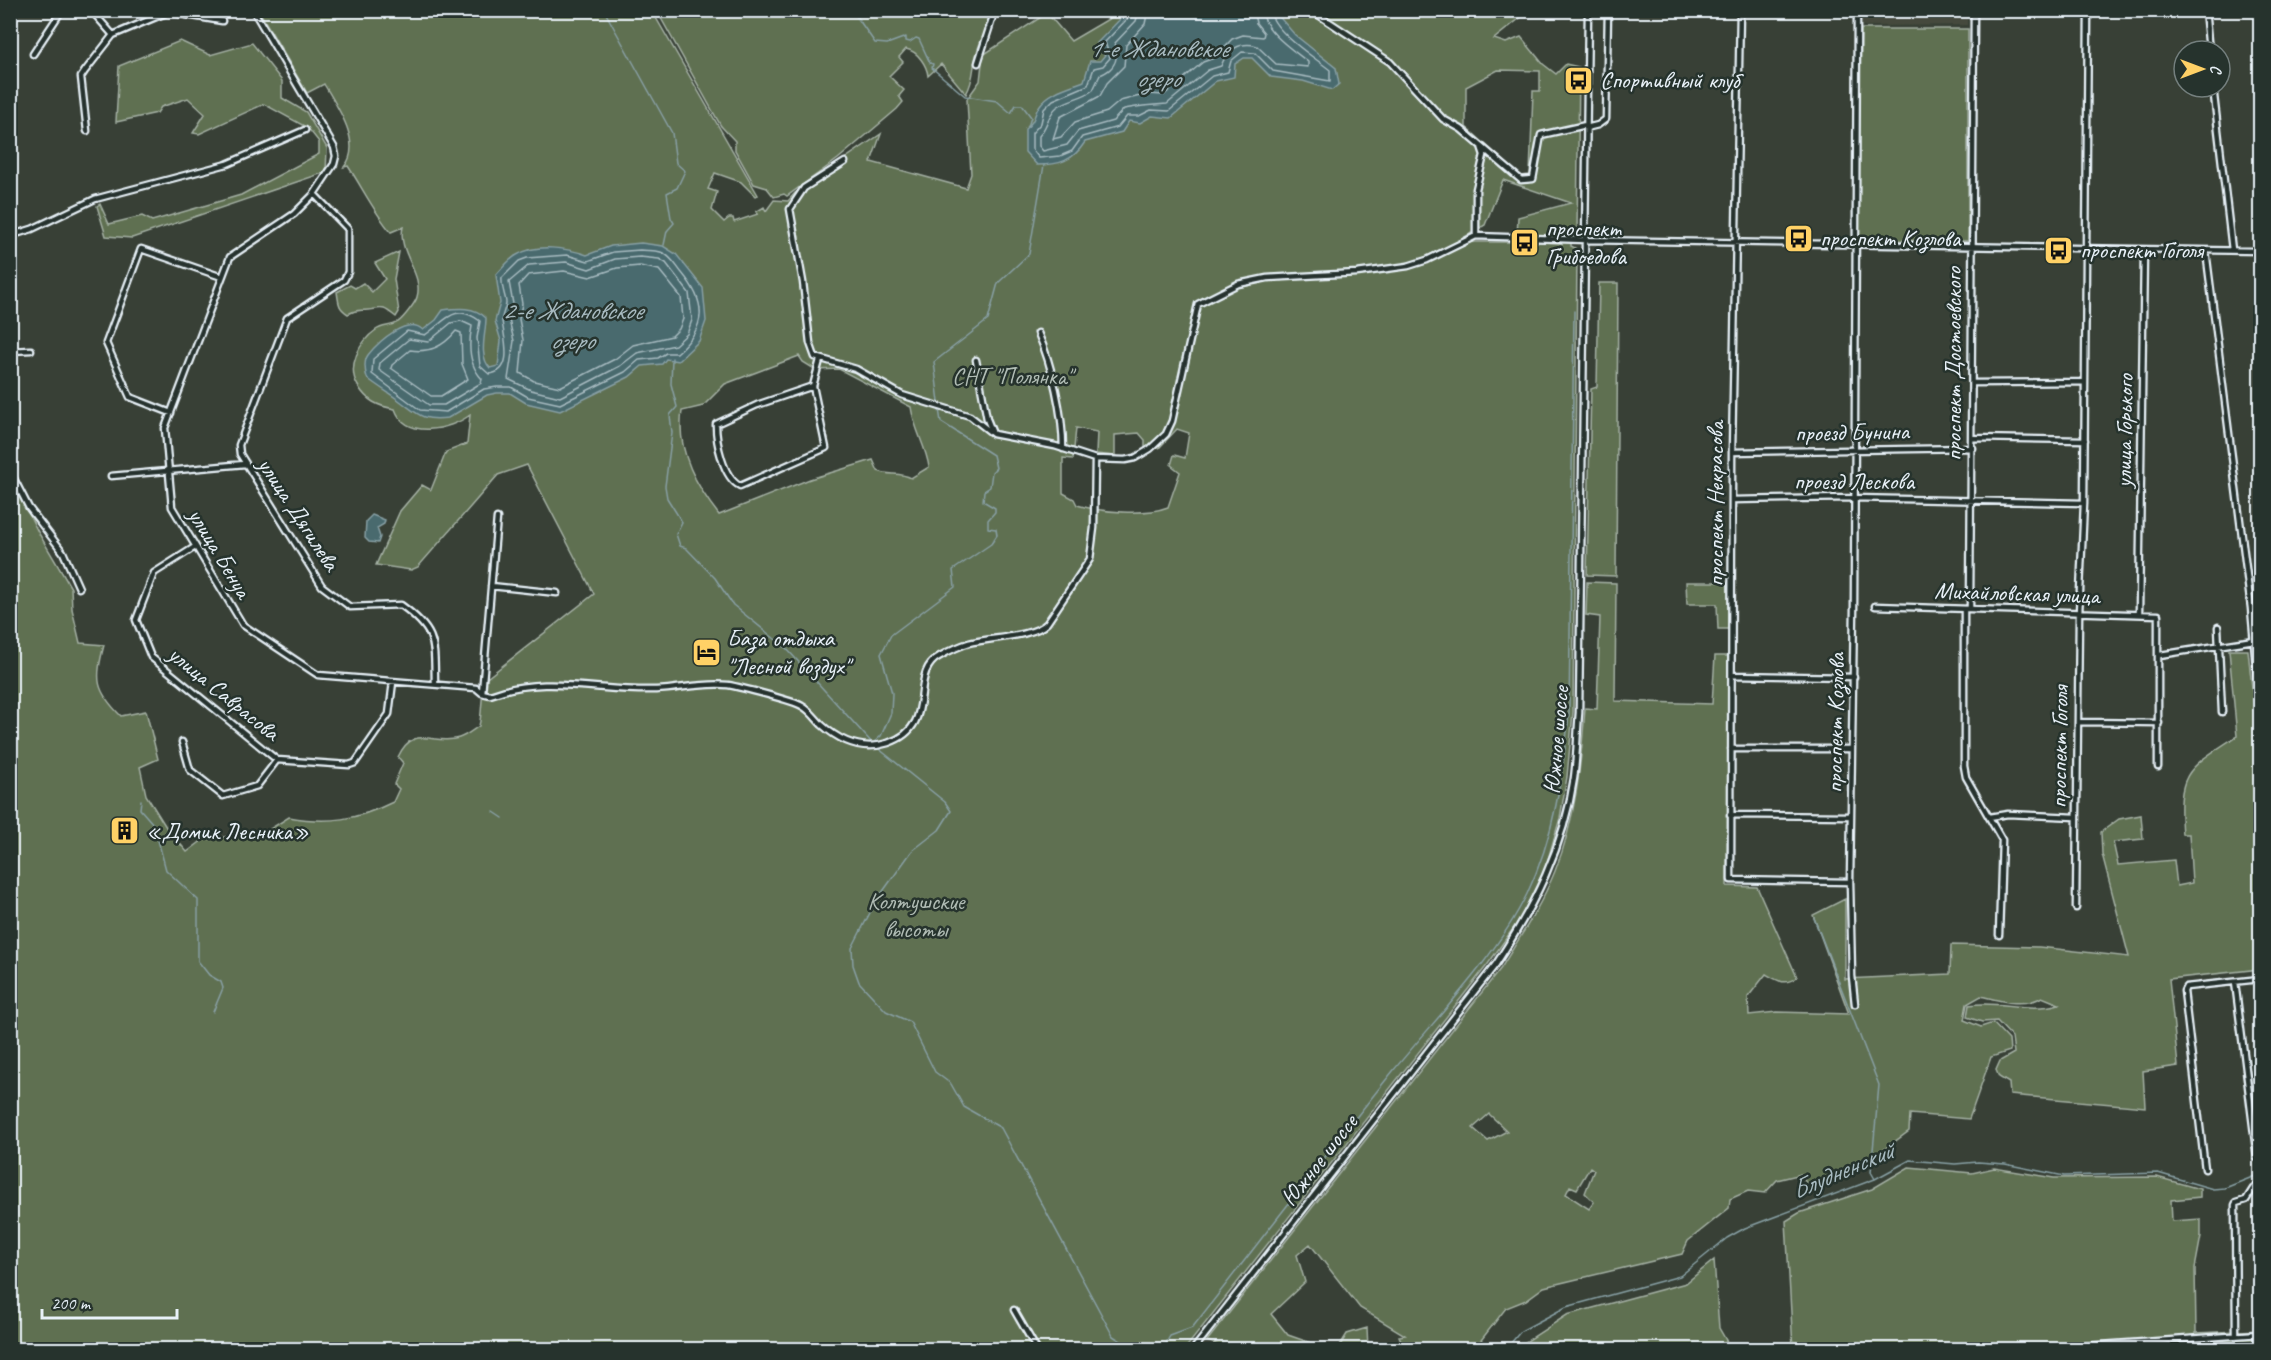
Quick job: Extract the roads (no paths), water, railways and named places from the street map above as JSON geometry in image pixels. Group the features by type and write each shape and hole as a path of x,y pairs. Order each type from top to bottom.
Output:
{"street":[{"path":"33,54 62,10"},
{"path":"91,10 113,35"},
{"name":"улица Бенуа","path":"253,10 334,147 336,156 334,164 314,194 294,214 235,252 222,277 165,428 172,507 195,548 248,630 318,675 476,688 482,693"},
{"path":"978,63 995,10"},
{"path":"1311,10 1390,62 1443,119 1461,129 1521,180 1533,179 1541,135 1598,125 1606,119 1608,10"},
{"name":"Южное шоссе","path":"1193,1350 1496,964 1525,919 1549,871 1568,813 1573,785 1579,713 1588,10"},
{"name":"проспект Некрасова","path":"1740,10 1732,452 1731,880 1850,882"},
{"name":"проспект Козлова","path":"1855,1004 1852,976 1850,882 1854,677 1854,244 1857,10"},
{"name":"проспект Достоевского","path":"1974,10 1971,246 1973,438 1964,766 1966,777 2002,840 1999,935"},
{"name":"проспект Гоголя","path":"2076,908 2079,613 2085,440 2088,10"},
{"path":"2205,10 2208,39"},
{"path":"87,131 81,77 113,35 167,11 222,21"},
{"path":"2214,99 2232,250"},
{"path":"10,232 19,233 32,229 95,200 227,164 305,130"},
{"path":"1476,236 1476,189 1484,155 1481,146"},
{"path":"845,162 804,188 790,209 803,282 810,343 815,357 856,369 902,395 970,416 993,434 1063,449 1095,459 1135,458 1150,449 1166,434 1176,410 1198,304 1238,284 1267,278 1357,273 1408,266 1427,260 1476,236 1585,240 2260,251"},
{"name":"улица Дягилева","path":"314,194 348,229 348,272 344,280 287,318 239,445 240,454 322,586 350,607 401,605 431,634 434,643 435,684"},
{"path":"171,413 130,397 106,346 141,249 222,277"},
{"name":"улица Горького","path":"2139,614 2144,250"},
{"path":"2206,251 2251,608 2260,712"},
{"path":"1038,333 1051,364 1063,430 1063,449"},
{"path":"10,351 31,350"},
{"path":"813,386 757,405 716,424 721,460 735,484 740,486 826,447 813,386 820,360"},
{"path":"976,360 987,419 993,434"},
{"path":"1972,383 2085,382"},
{"path":"1973,438 2085,440"},
{"name":"проезд Бунина","path":"1732,452 1972,448"},
{"path":"497,519 482,693 490,695 560,683 655,690 681,685 730,685 802,706 826,729 847,742 867,747 891,742 910,729 918,717 923,682 932,661 968,643 1036,630 1047,623 1090,559 1094,528 1095,459"},
{"path":"111,476 245,464"},
{"path":"10,471 29,508 63,552 79,588"},
{"name":"проезд Лескова","path":"1732,500 1853,498 2084,503"},
{"name":"улица Саврасова","path":"195,548 154,573 136,620 150,657 278,760 349,765 355,763 389,714 393,682"},
{"path":"491,586 557,593"},
{"name":"Михайловская улица","path":"1875,606 2158,615 2160,654"},
{"path":"2251,608 2260,608"},
{"path":"2218,627 2222,712"},
{"path":"2158,766 2160,654 2254,640"},
{"path":"1733,675 1854,677"},
{"path":"2079,722 2159,723"},
{"path":"182,742 190,770 223,796 257,786 278,760"},
{"path":"1731,749 1852,749"},
{"path":"1989,817 2008,814 2076,817"},
{"path":"1730,815 1851,816"},
{"path":"2205,1169 2184,991 2186,987 2260,979"},
{"path":"2235,982 2257,1158"},
{"path":"2236,1336 2235,1205 2246,1200 2253,1189 2260,1184"},
{"path":"1014,1310 1037,1350"},
{"path":"2028,1350 2260,1335"}],"water":[{"name":"1-е Ждановское озеро","path":"1269,10 1276,13 1295,35 1336,68 1339,84 1332,90 1303,81 1271,77 1252,58 1244,58 1235,64 1234,77 1216,81 1171,118 1152,116 1140,123 1129,121 1122,132 1085,142 1076,154 1059,163 1037,165 1025,152 1025,129 1031,123 1040,105 1054,93 1084,81 1090,61 1100,61 1105,55 1097,43 1128,11"},
{"name":"2-е Ждановское озеро","path":"641,243 663,246 676,254 703,288 706,321 699,341 678,361 666,359 662,364 642,366 629,377 560,411 526,403 510,393 497,393 487,395 448,418 439,419 426,418 417,413 367,378 366,358 386,337 410,326 417,326 423,330 436,320 443,310 466,309 476,311 486,318 484,357 490,368 498,366 501,341 495,321 500,303 496,275 511,259 534,249 570,250 587,255 611,246"},
{"path":"372,515 385,520 384,524 377,528 380,537 378,543 369,542 365,538 366,521"}],"waterway":[{"path":"604,10 672,133 676,163 685,171 677,188 667,193 674,223 667,231 664,245"},
{"path":"852,10 875,43 887,44 906,37 906,41 910,42 916,38 919,39 930,63 933,64 932,68 965,96 997,101 1011,113 1016,105 1022,105 1031,117 1028,127"},
{"path":"939,402 934,362 988,320 998,283 1029,254 1044,165"},
{"path":"1162,1350 1170,1336 1192,1328 1393,1071 1483,963 1514,917 1537,872 1556,806 1569,714 1574,311"},
{"path":"672,358 671,384 677,407 670,415 672,433 665,486 667,498 682,522 676,534 680,546 686,548 715,578 733,605 786,648 873,744"},
{"path":"873,743 881,736 891,713 892,693 881,654 891,635 955,587 953,570 991,544 997,535 996,529 988,528 988,520 995,512 995,508 983,501 984,491 990,487 992,472 996,468 993,455 941,422 939,409"},
{"path":"879,749 945,802 951,811 939,830 912,851 876,901 852,948 853,965 859,982 886,1011 910,1022 935,1072 951,1084 964,1107 1001,1128 1113,1336 1135,1350"},
{"path":"141,800 140,809 154,825 166,870 198,900 198,961 209,975 221,982 223,988 213,1012"},
{"path":"494,812 503,818"},
{"path":"1814,918 1879,1085 1871,1172 1875,1179"},
{"name":"Блудненский","path":"1505,1350 1521,1331 1566,1307 1680,1276 1727,1238 1745,1228 1875,1179 1910,1160 1955,1164 1978,1162 2005,1164 2064,1176 2158,1173 2213,1189 2225,1188 2260,1174"}],"place":[{"name":"Спортивный клуб","path":"1579,80"},
{"name":"проспект Козлова","path":"1799,238"},
{"name":"проспект Грибоедова","path":"1525,242"},
{"name":"проспект Гоголя","path":"2059,250"},
{"name":"База отдыха \"Лесной воздух\"","path":"706,652"},
{"name":"«Домик Лесника»","path":"125,831"}],"park label":[{"name":"СНТ \"Полянка\"","path":"1012,376"},
{"name":"Колтушские высоты","path":"916,915"}]}
